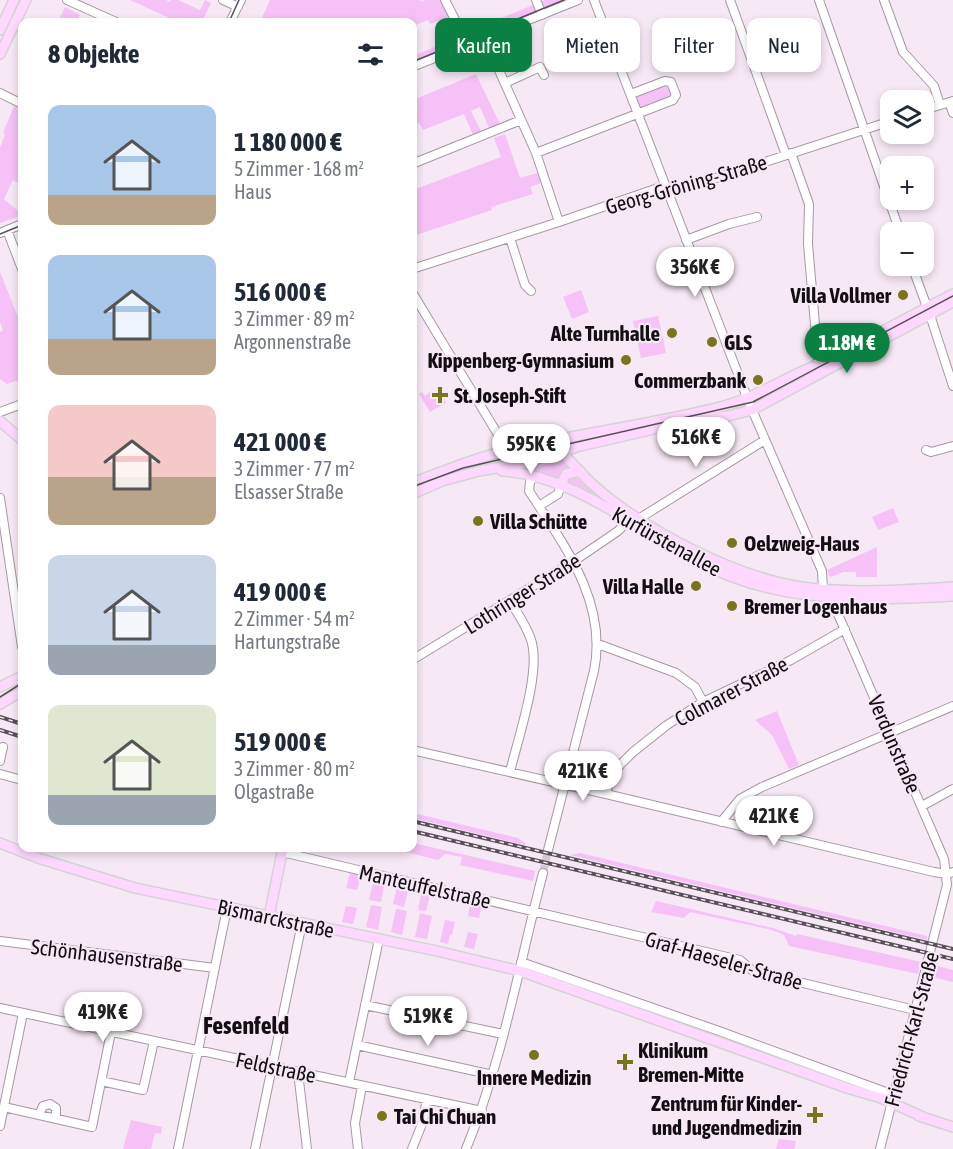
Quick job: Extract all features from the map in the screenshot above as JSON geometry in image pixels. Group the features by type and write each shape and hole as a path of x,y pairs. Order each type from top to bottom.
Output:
{"main road":[{"path":"0,30 14,0"},
{"path":"0,54 26,0"},
{"path":"417,492 442,481 525,463 580,446 693,420 729,416 929,311 953,294"},
{"path":"417,481 454,466 552,441 750,404 800,371 820,364 929,311 953,302"},
{"path":"0,422 18,437"},
{"path":"0,430 18,442"},
{"name":"Kurfürstenallee","path":"552,441 598,488 640,518 686,546 730,567 786,584 823,589 885,590 953,587"},
{"name":"Kurfürstenallee","path":"494,469 534,476 561,485 586,496 677,551 736,579 775,590 831,598 953,596"},
{"path":"561,485 566,474 580,471"},
{"path":"0,687 18,678"},
{"path":"0,704 18,693"},
{"name":"Bismarckstraße","path":"0,843 18,850"},
{"name":"Bismarckstraße","path":"23,852 135,888 520,967 554,983 847,1088 862,1096 892,1099 923,1117 953,1127"},
{"path":"269,916 283,852"}],"street":[{"path":"67,0 107,18"},
{"path":"223,0 239,3 232,18"},
{"path":"445,0 454,18"},
{"path":"536,0 542,15"},
{"path":"532,19 578,0"},
{"path":"594,0 750,404 822,571 823,589"},
{"path":"730,0 809,204 808,244 820,364"},
{"path":"819,0 896,222"},
{"path":"884,0 903,52 934,86 940,105"},
{"path":"417,65 435,58"},
{"path":"506,83 540,67 544,75"},
{"path":"501,72 536,153 559,222"},
{"path":"536,153 673,100 676,95 671,82 665,81 631,94"},
{"path":"0,93 18,102"},
{"path":"934,107 951,102 953,113"},
{"path":"417,162 521,120"},
{"name":"Georg-Gröning-Straße","path":"417,267 661,187 673,192 880,125"},
{"path":"686,240 729,224 758,217"},
{"path":"18,226 3,232 18,260"},
{"path":"510,238 525,285 531,291"},
{"path":"916,276 953,386"},
{"path":"417,300 500,438 506,452"},
{"path":"0,412 18,405"},
{"path":"640,518 765,440"},
{"path":"926,450 931,452 953,446"},
{"path":"534,476 530,482 529,491 574,561 591,600 598,644 594,671 548,850"},
{"path":"539,506 558,494 561,485"},
{"path":"0,498 18,619"},
{"name":"Lothringer Straße","path":"417,657 574,561 618,531 623,526 624,519"},
{"path":"12,576 18,575"},
{"name":"Verdunstraße","path":"831,598 950,873"},
{"path":"839,615 843,598"},
{"path":"510,601 532,640 534,657 533,675 510,772"},
{"name":"Colmarer Straße","path":"606,794 610,778 633,752 668,725 703,702 791,660 845,629"},
{"path":"598,644 676,673 695,687 703,702"},
{"path":"721,822 741,799 762,787 953,706"},
{"path":"0,761 3,747"},
{"path":"417,751 950,873"},
{"path":"0,774 18,779"},
{"path":"922,806 953,789"},
{"name":"Manteuffelstraße","path":"291,852 533,911"},
{"path":"466,1149 482,1111 493,1075 543,873"},
{"name":"Friedrich-Karl-Straße","path":"880,1149 950,873"},
{"path":"178,1149 227,908"},
{"name":"Graf-Haeseler-Straße","path":"533,911 740,960 753,970 915,1011"},
{"path":"255,1149 302,923"},
{"path":"349,1082 379,939"},
{"name":"Schönhausenstraße","path":"0,941 214,968"},
{"name":"Bismarckstraße","path":"520,967 568,978 892,1099"},
{"path":"554,983 568,978"},
{"path":"366,1005 504,1034"},
{"name":"Feldstraße","path":"0,1008 482,1111"},
{"path":"0,1125 23,1013"},
{"path":"4,1107 92,1127 111,1032"},
{"path":"101,1081 143,1089 154,1041"},
{"path":"357,1045 493,1075"},
{"path":"298,1072 307,1149"},
{"path":"358,1149 355,1123 363,1086"},
{"path":"412,1149 422,1124 427,1099"},
{"path":"39,1115 43,1106 50,1104 56,1108 56,1119"}],"shaded area":[{"path":"130,0 170,2 178,0 200,10 205,0 211,3 204,18 169,18"},
{"path":"270,0 419,0 423,2 441,0 449,17 435,18 435,22 430,24 428,20 417,24 417,18 262,18"},
{"path":"545,0 568,0 526,18 501,18"},
{"path":"65,7 80,15 79,18 60,18"},
{"path":"435,47 435,54 417,61 417,54"},
{"path":"476,74 500,124 489,128 480,107 471,111 481,131 473,135 464,114 423,130 419,123 417,124 417,98"},
{"path":"663,84 671,87 673,96 642,110 639,109 635,95"},
{"path":"14,106 18,108 18,183 13,180 4,199 18,211 18,217 0,223 0,148 5,134 3,133"},
{"path":"505,134 520,178 537,173 541,183 530,187 533,194 417,235 417,188 501,157 494,138"},
{"path":"0,272 18,317 18,380 7,384 0,379 0,332 3,330 0,322"},
{"path":"581,290 589,312 572,319 563,297"},
{"path":"658,316 666,353 641,358 633,321"},
{"path":"432,390 436,397 441,394 446,403 430,412 419,394 422,392 425,396"},
{"path":"562,459 573,470 563,473 559,480 525,470"},
{"path":"574,476 619,508 567,484 566,479"},
{"path":"893,508 899,522 878,530 872,517"},
{"path":"877,547 877,577 856,577 856,572 844,572 830,577 827,570"},
{"path":"777,711 799,765 789,769 772,735 755,720"},
{"path":"581,762 606,767 602,784 577,778"},
{"path":"417,814 518,838 525,845 417,819"},
{"path":"417,844 535,871 533,881 460,865 462,857 445,854 438,860 405,852 417,852"},
{"path":"580,853 927,936 927,940 570,855"},
{"path":"350,872 361,875 357,890 346,888"},
{"path":"374,878 385,880 381,902 369,900"},
{"path":"398,883 409,886 404,907 393,904"},
{"path":"422,889 431,891 426,911 418,910"},
{"path":"471,900 483,902 479,918 468,916"},
{"path":"656,901 773,928 796,936 797,934 921,962 918,974 789,946 784,935 772,930 690,912 684,918 651,912"},
{"path":"371,905 382,907 378,930 366,927"},
{"path":"346,906 357,908 353,924 342,922"},
{"path":"396,909 407,911 402,935 391,932"},
{"path":"420,913 432,916 427,939 415,937"},
{"path":"445,920 455,922 448,944 440,942"},
{"path":"468,932 478,934 474,949 464,947"},
{"path":"934,965 953,970 953,982 931,977"},
{"path":"131,1120 162,1127 161,1134 155,1133 151,1149 123,1149"},
{"path":"779,1139 796,1141 794,1149 776,1149"}],"tunnel":[{"path":"543,873 548,850"}],"tram line":[{"path":"231,18 239,0"},
{"path":"417,60 564,0"},
{"path":"0,234 18,227"},
{"path":"417,485 463,468 753,402 953,296"},
{"path":"0,697 18,686"}],"railway":[{"path":"0,717 18,723"},
{"path":"0,730 18,736"},
{"path":"417,822 953,949"},
{"path":"417,832 953,959"}],"place":[{"name":"Villa Vollmer","path":"903,295"},
{"name":"Alte Turnhalle","path":"672,333"},
{"name":"GLS","path":"712,342"},
{"name":"Kippenberg-Gymnasium","path":"626,360"},
{"name":"Commerzbank","path":"758,380"},
{"name":"St. Joseph-Stift","path":"440,395"},
{"name":"Villa Schütte","path":"478,521"},
{"name":"Oelzweig-Haus","path":"732,543"},
{"name":"Villa Halle","path":"696,586"},
{"name":"Bremer Logenhaus","path":"732,606"},
{"name":"Innere Medizin","path":"534,1055"},
{"name":"Klinikum Bremen-Mitte","path":"625,1062"},
{"name":"Zentrum für Kinder- und Jugendmedizin","path":"815,1115"},
{"name":"Tai Chi Chuan","path":"382,1116"}],"district":[{"name":"Fesenfeld","path":"246,1025"}]}
